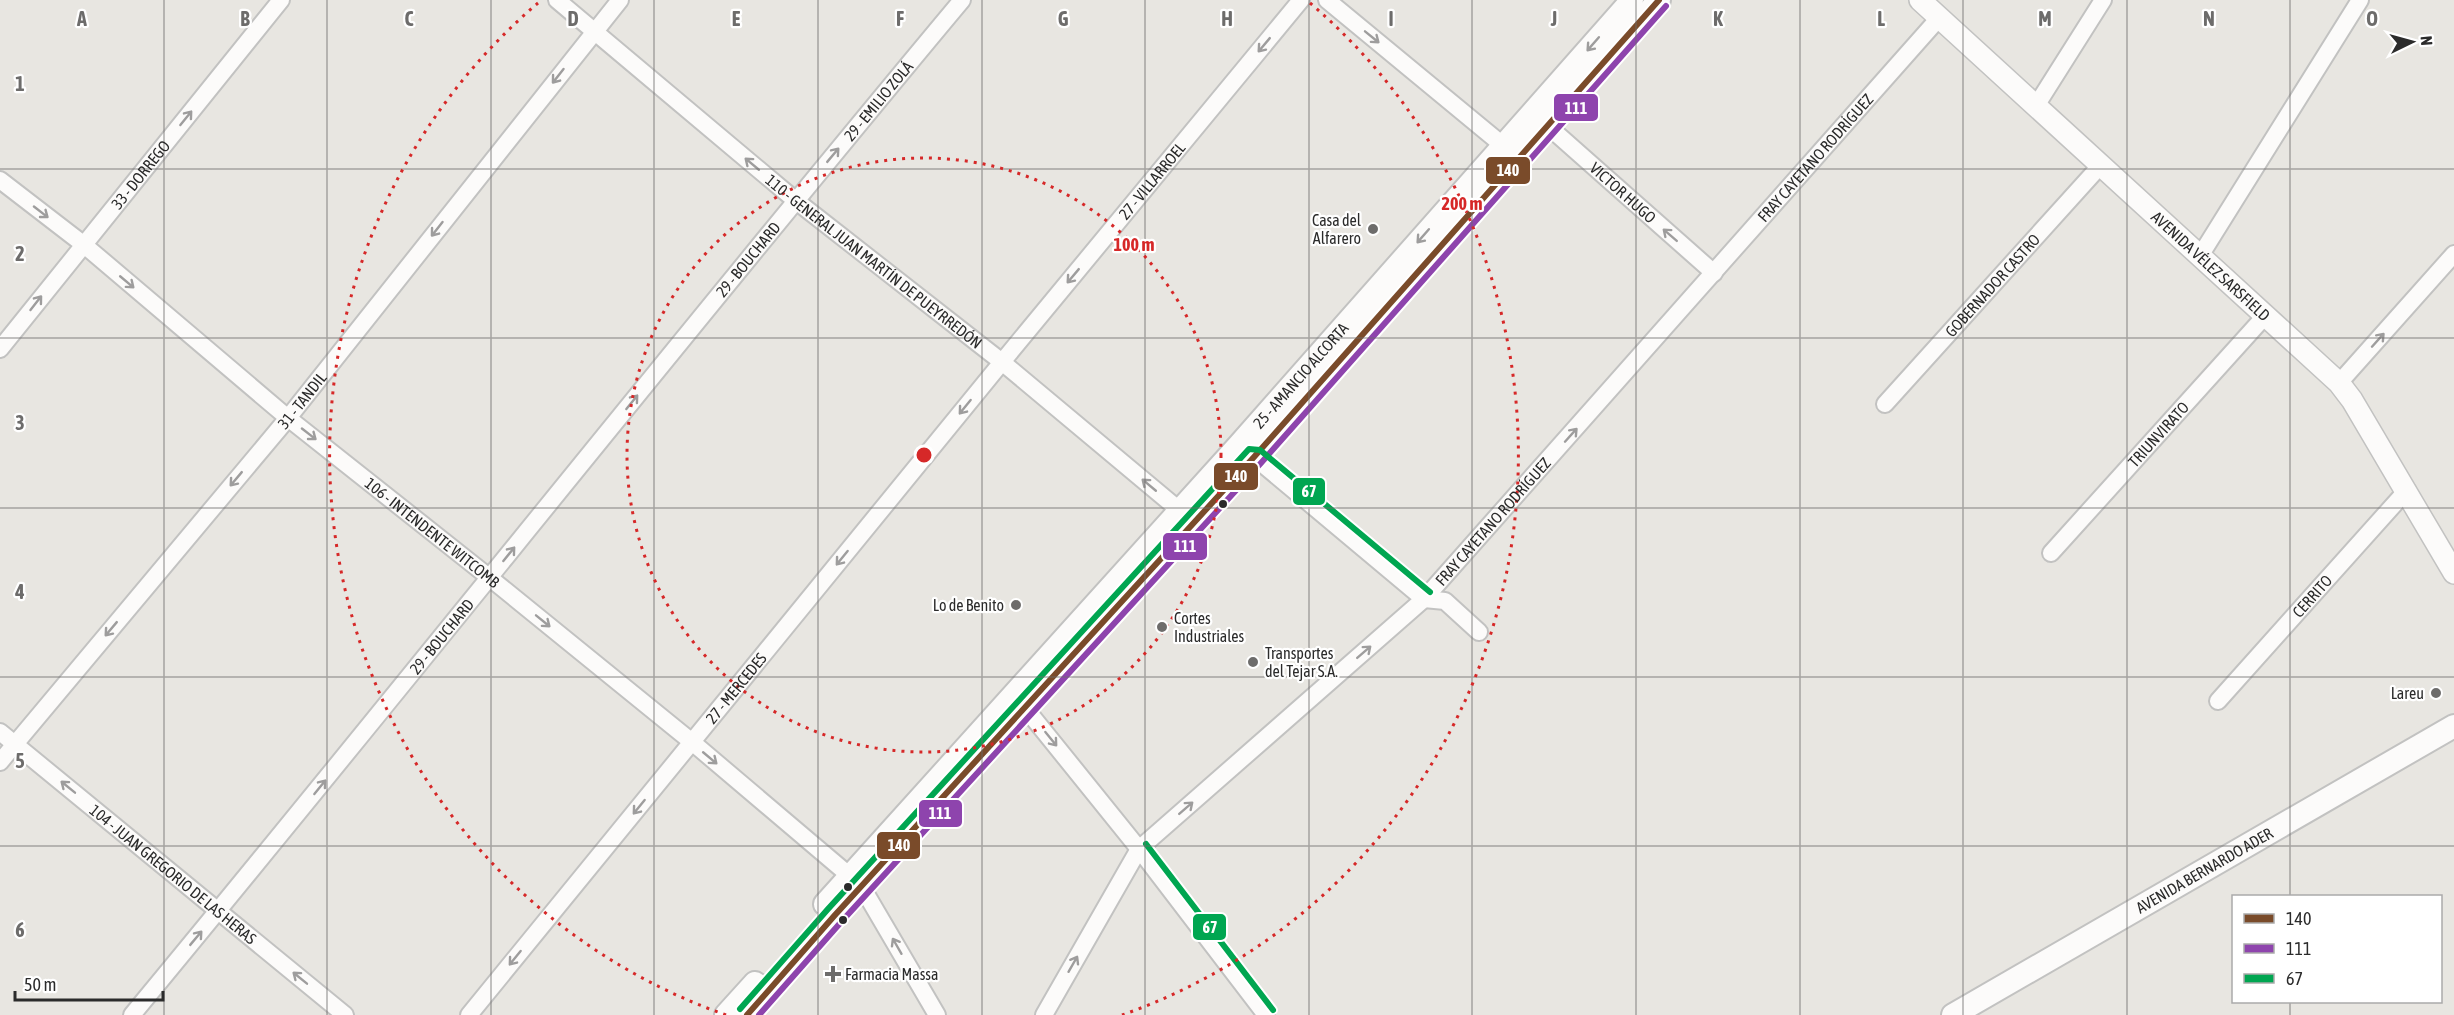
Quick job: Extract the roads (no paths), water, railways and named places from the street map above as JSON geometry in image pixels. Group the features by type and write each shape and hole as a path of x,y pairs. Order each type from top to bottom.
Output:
{"main road":[{"path":"1540,120 1632,0"},
{"path":"726,1015 856,881 1247,451 1540,120 1659,0"},
{"name":"AVENIDA BERNARDO ADER","path":"1953,1015 2454,726"},
{"path":"747,1015 856,881"}],"street":[{"name":"33 - DORREGO","path":"0,349 82,244 281,0"},
{"name":"110 - GENERAL JUAN MARTÍN DE PUEYRREDÓN","path":"557,0 795,200 1002,362 1185,518"},
{"name":"31 - TANDIL","path":"0,762 288,418 620,0"},
{"name":"29 - EMILIO ZOLÁ","path":"795,200 962,0"},
{"name":"27 - VILLARROEL","path":"1002,362 1302,0"},
{"path":"1327,0 1511,152"},
{"name":"AVENIDA VÉLEZ SARSFIELD","path":"1920,0 2339,383 2352,400 2407,490 2454,573"},
{"path":"2036,106 2103,0"},
{"path":"2200,256 2360,0"},
{"name":"FRAY CAYETANO RODRÍGUEZ","path":"1044,1015 1139,849 1424,599 1939,18"},
{"name":"VICTOR HUGO","path":"1540,120 1714,273"},
{"name":"GOBERNADOR CASTRO","path":"1885,404 2100,166"},
{"name":"106 - INTENDENTE WITCOMB","path":"0,180 82,244 288,418 692,742 856,881 937,1015"},
{"name":"29 - BOUCHARD","path":"132,1015 490,578 795,200"},
{"path":"2339,383 2454,254"},
{"name":"TRIUNVIRATO","path":"2051,553 2265,316"},
{"name":"27 - MERCEDES","path":"469,1015 1002,362"},
{"path":"1247,451 1424,599 1445,602 1479,632"},
{"name":"CERRITO","path":"2218,701 2407,490"},
{"path":"1019,700 1139,849 1266,1015"},
{"name":"104 - JUAN GREGORIO DE LAS HERAS","path":"0,732 345,1015"}],"place":[{"name":"Casa del Alfarero","path":"1373,229"},
{"name":"Lo de Benito","path":"1016,605"},
{"name":"Cortes Industriales","path":"1162,627"},
{"name":"Transportes del Tejar S.A.","path":"1253,662"},
{"name":"Lareu","path":"2436,693"},
{"name":"Farmacia Massa","path":"833,974"}]}
